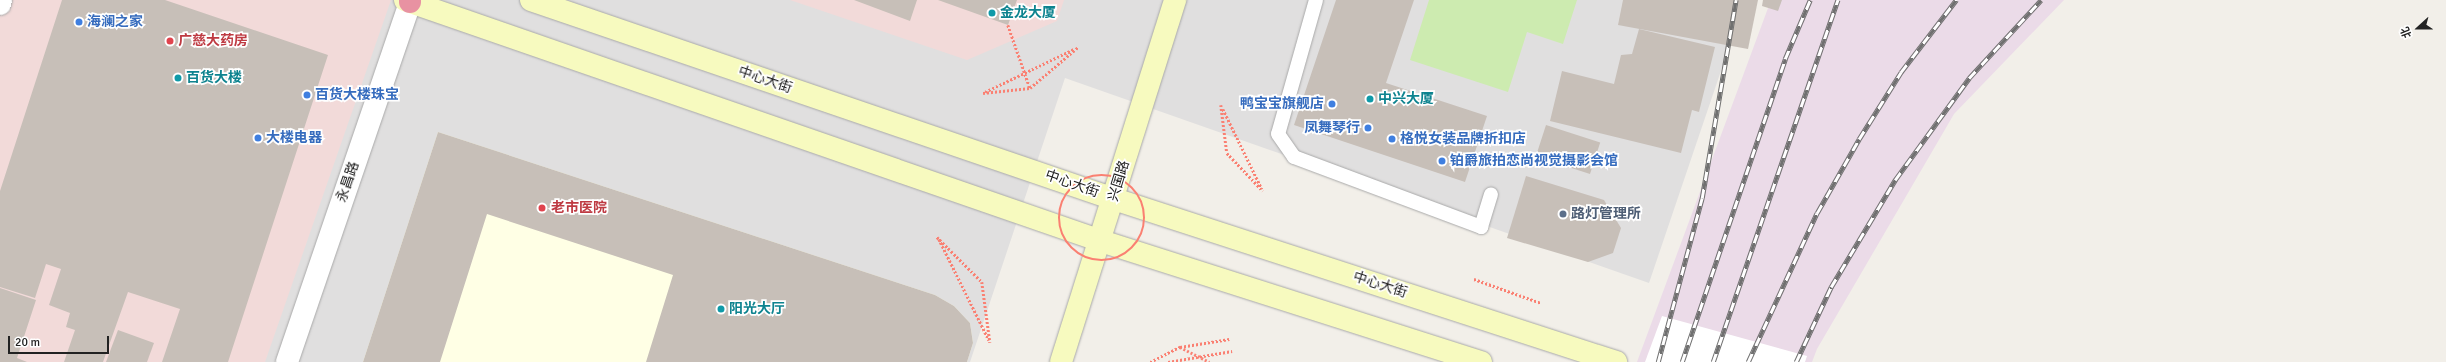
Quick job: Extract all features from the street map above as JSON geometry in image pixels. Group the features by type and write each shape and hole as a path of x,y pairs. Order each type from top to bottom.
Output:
{"main road":[{"name":"中心大街","path":"530,0 1114,199 1616,362"},
{"name":"兴国路","path":"1061,362 1101,241 1174,0"},
{"path":"408,1 1101,241 1481,362"}],"street":[{"path":"0,4 1,0"},
{"name":"永昌路","path":"287,362 408,1"}],"lane":[{"path":"1316,0 1278,134 1294,157 1481,227 1491,195"}],"path":[{"path":"1008,25 1030,88"},
{"path":"1078,47 1054,67 1030,88 983,93 1078,47"},
{"path":"1221,105 1263,191 1253,180 1227,153 1221,105"},
{"path":"1097,175 1110,175 1124,181 1135,190 1142,202 1145,217 1143,231 1137,243 1127,253 1115,259 1102,261 1088,259 1067,244 1059,220 1060,208 1073,185 1097,175"},
{"path":"937,237 960,260 982,282 990,342 937,237"},
{"path":"1474,279 1540,303"},
{"path":"1150,362 1180,347 1229,338"},
{"path":"1180,347 1209,362"},
{"path":"1168,362 1232,351"}],"shaded area":[{"path":"0,0 1745,0 1649,283 1065,78 970,362 0,362"},
{"path":"0,0 391,0 265,362 0,362"},
{"path":"790,0 1064,0 1057,21 967,60"},
{"path":"1771,0 2064,0 1954,114 1817,349 1812,362 1637,362"},
{"name":"老市医院","path":"438,132 935,295 954,306 970,323 973,343 967,362 363,362"}],"green space":[{"path":"1429,0 1577,0 1563,44 1527,32 1508,92 1410,60"}],"pier":[{"path":"1662,316 1807,356 1805,362 1645,362"}],"building":[{"path":"62,0 165,0 328,55 228,362 162,362 180,309 128,292 103,362 64,362 75,330 66,327 70,313 49,305 61,269 46,264 35,298 0,287 0,191"},
{"path":"854,0 917,0 910,21"},
{"name":"金龙大厦","path":"938,0 1017,0 1008,25"},
{"name":"中兴大厦","path":"1336,0 1414,0 1386,83 1487,116 1465,182 1294,125"},
{"path":"1623,0 1758,0 1748,49 1618,25"},
{"path":"1763,0 1782,0 1778,11 1762,6"},
{"path":"1639,29 1715,47 1699,112 1692,110 1681,153 1550,121 1562,71 1614,84 1621,55 1632,54"},
{"path":"1546,125 1600,143 1590,174 1536,156"},
{"name":"老市医院","path":"438,132 935,295 954,306 970,323 973,343 967,362 646,362 673,275 487,214 440,362 363,362"},
{"name":"路灯管理所","path":"1526,176 1604,200 1621,228 1613,253 1588,262 1507,238"},
{"path":"0,288 36,300 17,358 27,362 0,362"},
{"path":"118,330 154,343 147,362 106,362"}],"railway":[{"path":"1658,362 1702,198 1736,0"},
{"path":"1682,362 1785,59 1810,0"},
{"path":"1713,362 1838,0"},
{"path":"1748,362 1817,213 1859,139 1901,72 1956,0"},
{"path":"1796,362 1831,287 1895,180 1969,78 2041,0"}],"place":[{"name":"金龙大厦","path":"992,13"},
{"name":"海澜之家","path":"79,22"},
{"name":"广慈大药房","path":"170,41"},
{"name":"百货大楼","path":"178,78"},
{"name":"百货大楼珠宝","path":"307,95"},
{"name":"中兴大厦","path":"1370,99"},
{"name":"鸭宝宝旗舰店","path":"1332,104"},
{"name":"凤舞琴行","path":"1368,128"},
{"name":"大楼电器","path":"258,138"},
{"name":"格悦女装品牌折扣店","path":"1392,139"},
{"name":"铂爵旅拍恋尚视觉摄影会馆","path":"1442,161"},
{"name":"老市医院","path":"542,208"},
{"name":"路灯管理所","path":"1563,214"},
{"name":"阳光大厅","path":"721,309"}]}
